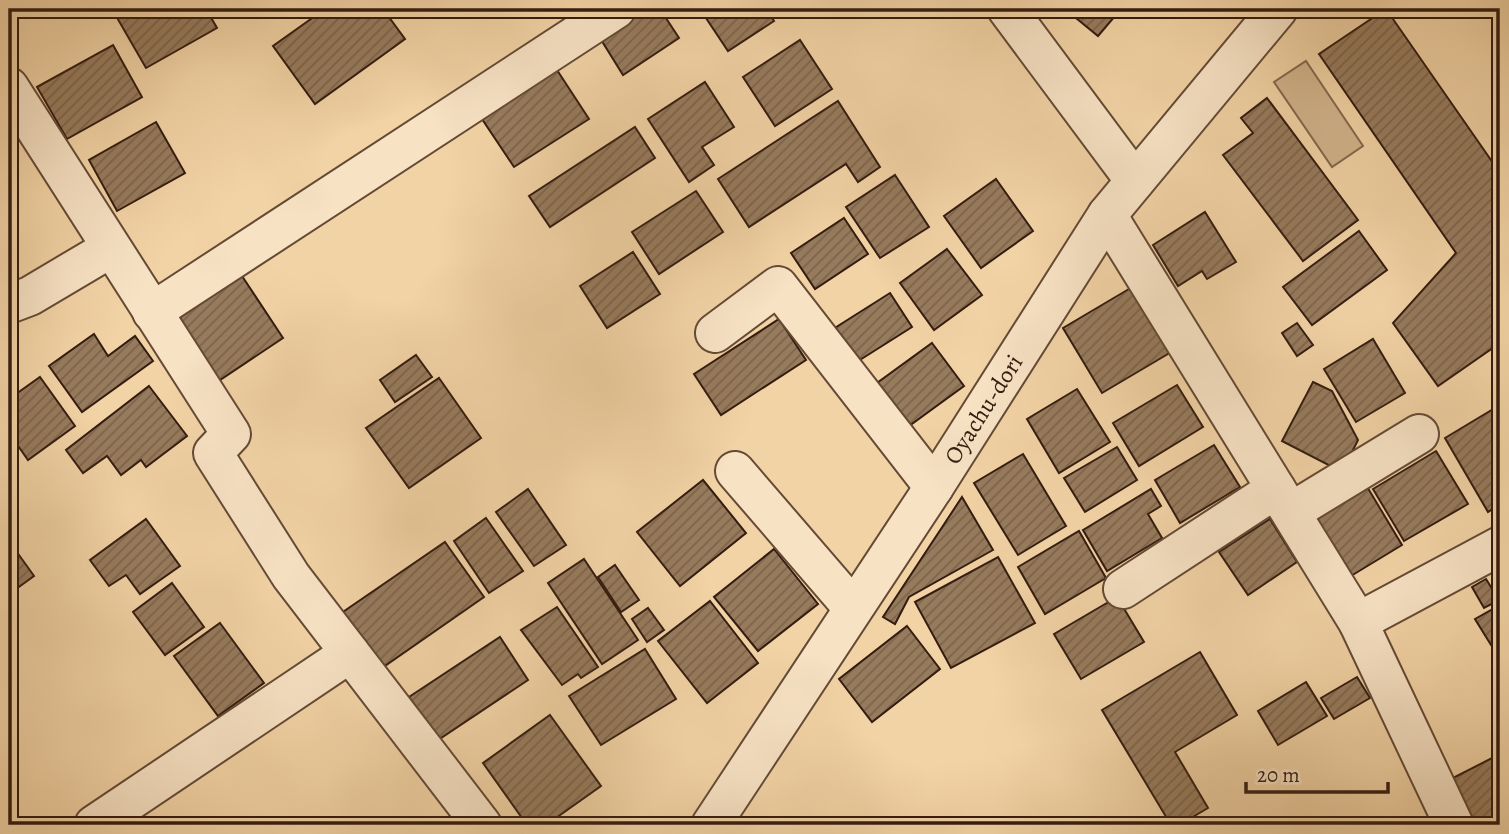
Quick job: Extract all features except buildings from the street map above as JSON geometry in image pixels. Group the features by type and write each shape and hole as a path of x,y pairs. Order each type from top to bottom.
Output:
{"street":[{"path":"152,312 616,9"},
{"path":"1007,9 1135,181"},
{"name":"Oyachu-dori","path":"711,825 934,487 1107,215 1278,9"},
{"path":"9,87 231,434 214,453 291,576 482,825"},
{"path":"1107,215 1358,622 1454,825"},
{"path":"9,304 30,296 111,248"},
{"path":"715,333 778,286 934,487"},
{"path":"1123,589 1283,500 1419,434"},
{"path":"735,471 853,608"},
{"path":"1358,622 1500,546"},
{"path":"94,825 350,653"}],"shaded area":[{"path":"1306,61 1363,146 1332,167 1274,82"}]}
